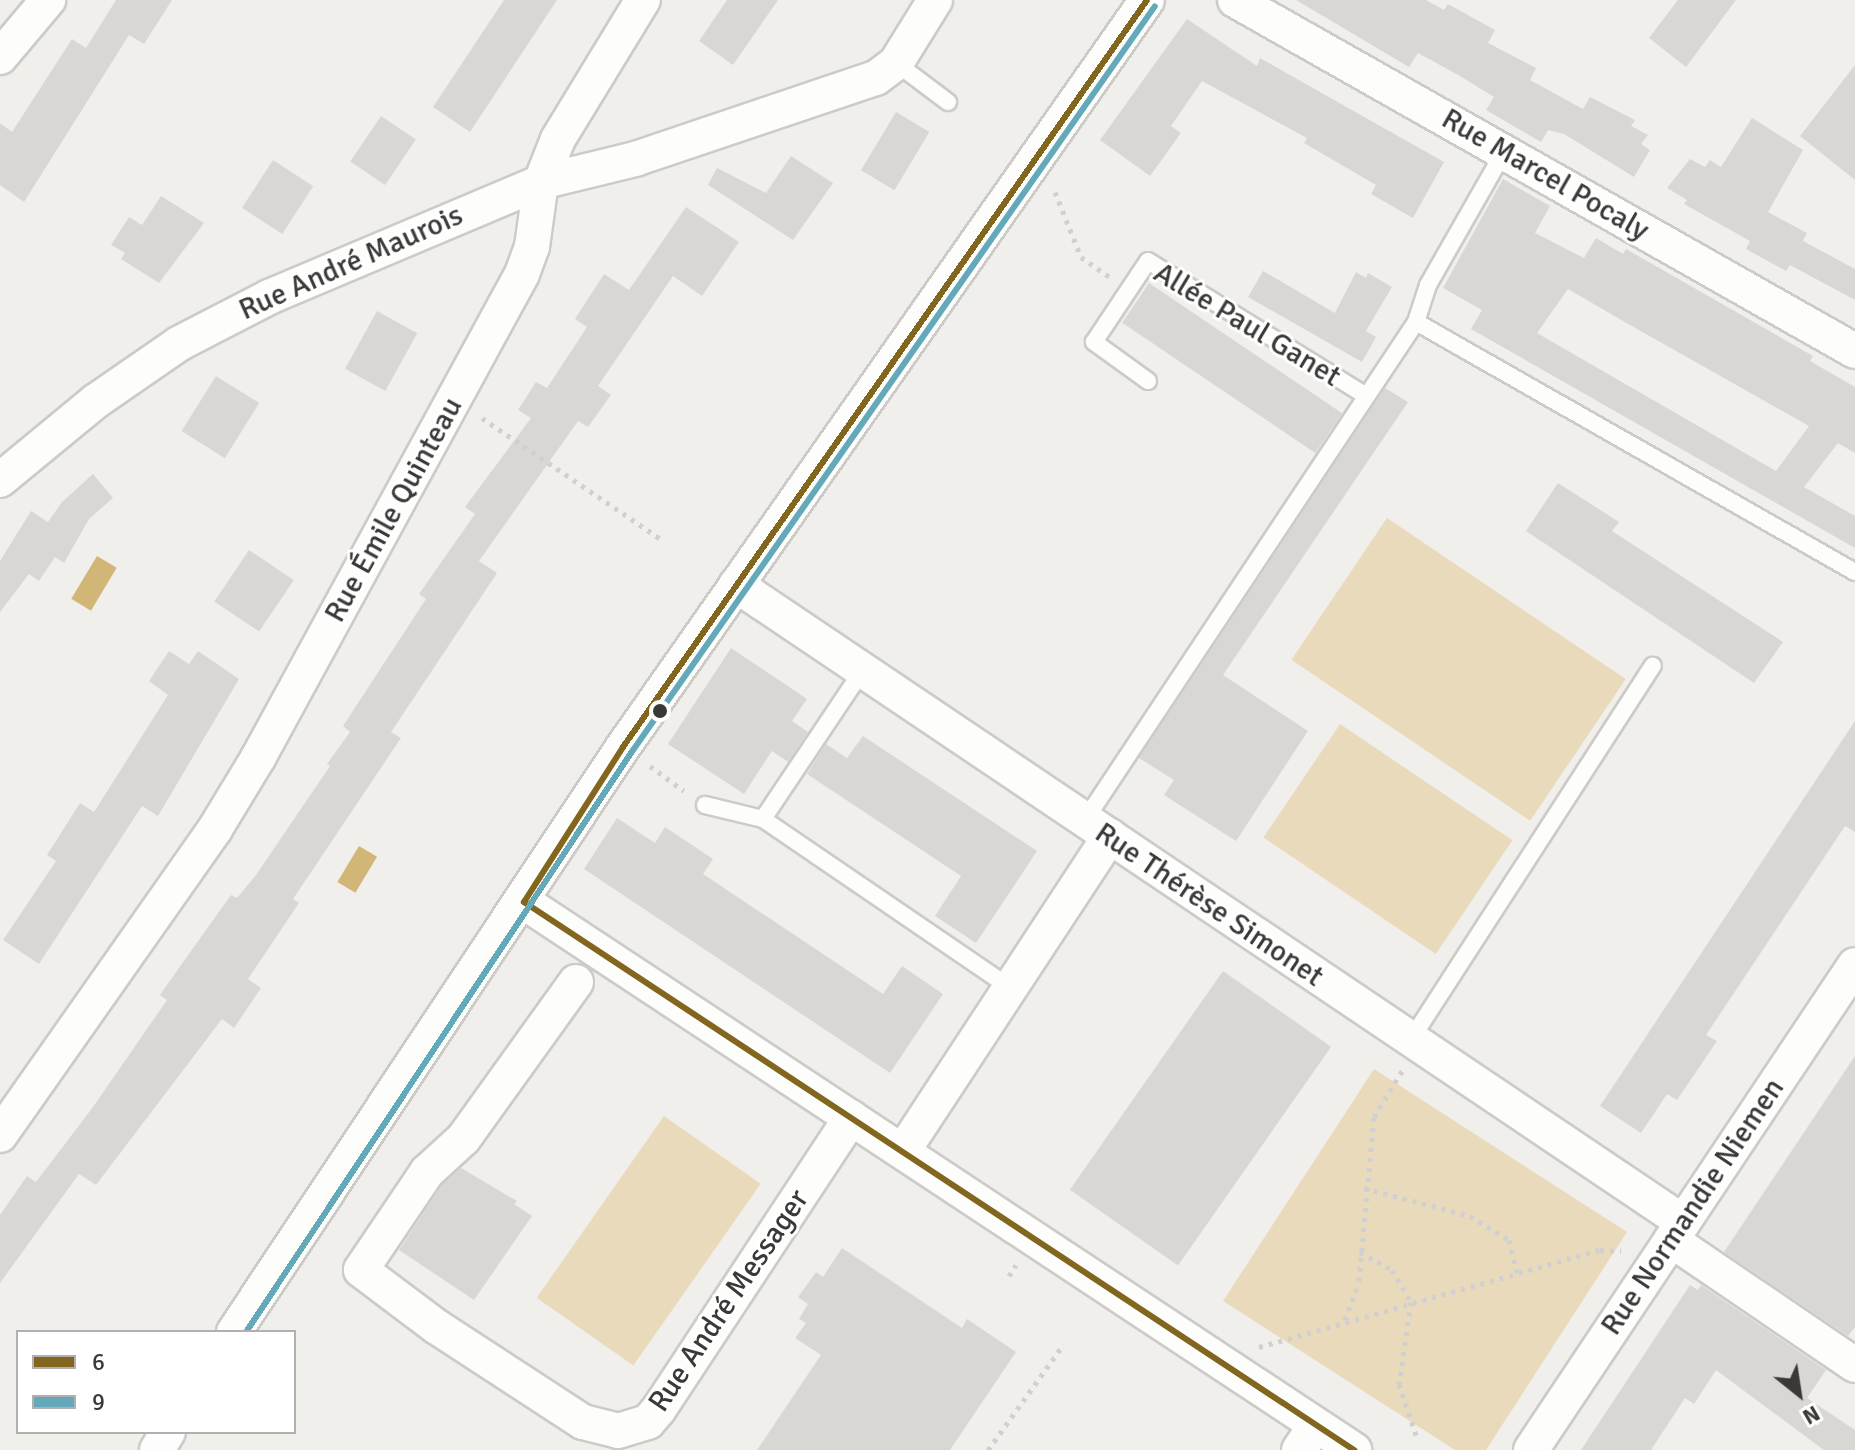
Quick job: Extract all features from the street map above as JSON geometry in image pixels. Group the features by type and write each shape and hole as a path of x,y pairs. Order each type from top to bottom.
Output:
{"street":[{"path":"0,57 48,0"},
{"path":"541,182 577,105 643,0"},
{"path":"541,182 635,159 876,78 896,63 935,0"},
{"path":"235,1330 524,902 623,747 1147,0"},
{"name":"Rue Marcel Pocaly","path":"1235,0 1855,351"},
{"name":"Rue Émile Quinteau","path":"0,1135 215,829 522,274 532,247 541,182"},
{"name":"Rue André Maurois","path":"0,480 96,401 180,343 269,297 541,182"},
{"name":"Rue Thérèse Simonet","path":"736,585 1414,1044 1677,1231 1855,1365"},
{"path":"903,1151 1011,988 1097,828"},
{"path":"524,902 1240,1375 1308,1438 1354,1450"},
{"name":"Rue Normandie Niemen","path":"1531,1450 1855,965"},
{"name":"Rue André Messager","path":"576,982 463,1139 427,1172 361,1270 437,1327 583,1422 618,1431 648,1422 851,1118"}],"lane":[{"path":"896,63 948,102"},
{"path":"1097,828 1363,394 1416,322 1428,285 1504,152"},
{"name":"Allée Paul Ganet","path":"1148,381 1094,342 1148,261 1363,394"},
{"path":"1416,322 1855,572"},
{"path":"1414,1044 1653,666"},
{"path":"763,819 862,671"},
{"path":"705,805 763,819 1011,988"}],"path":[{"path":"1028,170 1060,196 1081,257 1127,289"},
{"path":"454,401 664,541"},
{"path":"623,747 705,805"},
{"path":"1345,1320 1359,1281 1364,1188 1374,1117 1414,1044"},
{"path":"1364,1188 1470,1216 1509,1240 1517,1273"},
{"path":"1240,1375 1262,1342 1600,1250 1628,1252 1650,1272"},
{"path":"1360,1252 1392,1270 1411,1302 1399,1384 1416,1435"},
{"path":"988,1450 1064,1344"}],"shaded area":[{"path":"1387,518 1626,679 1530,821 1291,660"},
{"path":"97,556 117,568 91,611 71,599"},
{"path":"1340,724 1512,840 1436,954 1263,838"},
{"path":"359,846 377,857 355,893 337,882"},
{"path":"1374,1069 1627,1232 1486,1450 1455,1450 1223,1301"},
{"path":"664,1116 761,1184 633,1366 537,1298"}],"building":[{"path":"116,0 172,0 144,44 129,35 24,202 0,185 0,123 12,132 72,39 86,48"},
{"path":"504,0 557,0 470,132 433,107"},
{"path":"727,0 778,0 733,65 699,41"},
{"path":"1296,0 1426,0 1444,10 1448,4 1495,30 1488,43 1536,68 1530,80 1583,109 1590,97 1635,120 1631,126 1648,135 1641,144 1650,150 1634,177 1564,134 1548,130 1541,142 1486,110 1494,97 1460,76 1418,53 1409,67"},
{"path":"1678,0 1736,0 1686,67 1649,38"},
{"path":"1187,19 1257,66 1260,58 1444,162 1413,218 1371,194 1376,185 1304,143 1307,138 1202,81 1171,126 1181,133 1150,176 1100,140"},
{"path":"1855,65 1855,180 1800,136"},
{"path":"896,112 929,132 894,190 861,170"},
{"path":"381,116 416,139 385,185 350,162"},
{"path":"1752,118 1803,150 1768,212 1807,233 1803,241 1855,269 1855,300 1790,265 1786,271 1746,249 1750,241 1684,204 1687,200 1667,188 1690,159 1705,167 1710,160 1721,167"},
{"path":"791,156 833,183 793,240 708,185 717,168 766,193"},
{"path":"273,160 313,186 282,234 242,208"},
{"path":"1503,179 1550,206 1535,233 1584,258 1596,238 1623,254 1626,249 1813,356 1810,361 1855,387 1855,453 1838,443 1804,487 1855,516 1855,548 1471,329 1482,310 1443,288","holes":["1568,289 1809,426 1776,471 1537,333"]},
{"path":"161,196 204,223 159,283 121,259 125,253 111,245 129,217 142,225"},
{"path":"686,207 739,242 702,296 673,276 598,386 611,395 588,427 578,421 479,561 497,573 391,732 401,738 293,899 299,903 248,979 261,988 234,1028 222,1019 96,1185 79,1174 0,1283 0,1215 27,1176 36,1182 93,1107 167,1000 160,995 231,895 237,898 256,875 330,766 327,764 350,732 343,726 426,599 419,594 475,514 465,507 531,418 518,410 536,382 547,388 587,327 575,319 604,274 629,290"},
{"path":"1263,271 1335,313 1356,272 1366,278 1368,273 1392,287 1366,331 1376,337 1362,362 1248,297"},
{"path":"1149,283 1342,413 1315,453 1122,323"},
{"path":"377,311 417,333 385,391 345,369"},
{"path":"216,376 259,403 225,458 182,431"},
{"path":"1385,388 1408,402 1223,675 1308,731 1236,841 1164,795 1174,780 1139,758"},
{"path":"93,474 113,498 89,519 64,563 55,557 39,581 29,574 0,612 0,561 31,511 48,522 62,502"},
{"path":"1558,483 1619,522 1612,531 1783,642 1754,683 1526,531"},
{"path":"249,550 294,580 259,632 214,601"},
{"path":"731,648 807,699 792,721 808,732 788,762 772,751 744,794 668,744"},
{"path":"169,651 189,664 198,651 239,679 158,816 142,806 39,964 3,940 56,861 47,855 80,803 94,812 168,695 149,681"},
{"path":"1855,721 1855,832 1845,826 1706,1035 1717,1041 1677,1100 1667,1094 1641,1133 1600,1106"},
{"path":"863,736 1037,851 976,943 935,916 961,876 807,774 826,744 847,758"},
{"path":"617,818 655,843 665,827 713,859 703,874 883,994 902,966 943,994 890,1073 584,869"},
{"path":"1223,971 1331,1047 1178,1265 1070,1190"},
{"path":"1855,1056 1855,1327 1848,1336 1724,1252"},
{"path":"461,1168 517,1201 514,1204 532,1216 474,1300 399,1250 442,1185"},
{"path":"842,1248 962,1328 967,1319 1016,1352 950,1450 757,1450 821,1355 795,1338 806,1323 799,1319 808,1304 798,1297 816,1272 823,1277"},
{"path":"1690,1285 1698,1290 1701,1285 1826,1370 1807,1398 1855,1430 1855,1450 1824,1450 1716,1370 1694,1404 1685,1398 1651,1450 1581,1450"}],"transit line":[{"name":"6","path":"524,902 623,747 1147,0"},
{"name":"9","path":"247,1330 631,753 1155,6"},
{"name":"6","path":"524,902 1354,1450"}]}
